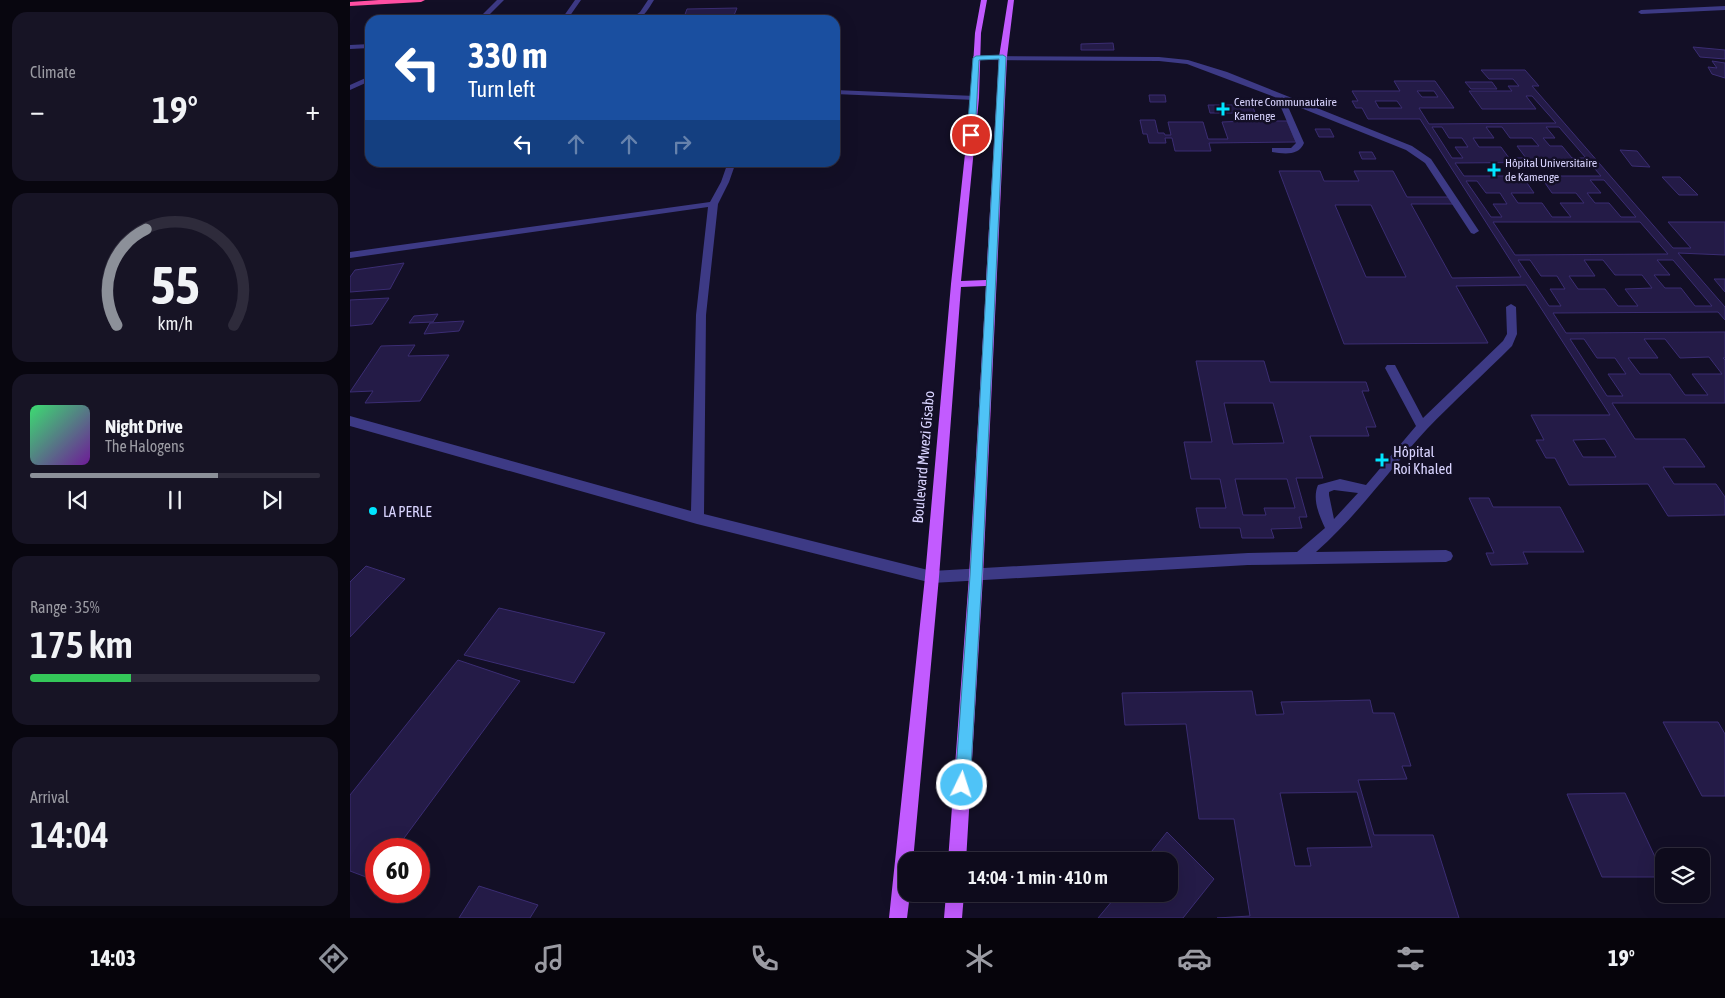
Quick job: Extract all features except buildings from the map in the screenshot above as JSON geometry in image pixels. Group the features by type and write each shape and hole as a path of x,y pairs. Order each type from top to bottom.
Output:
{"highway":[{"path":"350,4 421,0"}],"main road":[{"name":"Boulevard Mwezi Gisabo","path":"898,918 932,577 956,284 975,98 978,33 984,0"},
{"path":"958,852 976,576 1003,57 1011,0"},
{"path":"956,284 991,283"},
{"path":"954,918 955,902"}],"street":[{"path":"485,15 501,0"},
{"path":"568,15 578,0"},
{"path":"640,15 652,0"},
{"path":"1641,12 1725,8 1720,0"},
{"path":"352,48 365,47"},
{"path":"976,58 1159,59 1199,65 1280,96 1420,154 1428,160 1474,231"},
{"path":"350,88 365,80"},
{"path":"840,92 975,98"},
{"path":"1275,150 1292,151 1298,148 1300,143 1280,96"},
{"path":"696,518 701,315 713,204 725,182 730,167"},
{"path":"350,255 713,204"},
{"path":"1300,558 1332,530 1422,427 1508,343 1512,334 1511,307"},
{"path":"1391,368 1422,427"},
{"path":"350,421 696,518 932,577 1239,560 1446,556"},
{"path":"1332,530 1323,510 1323,488 1339,484 1368,491"}],"place":[{"name":"Centre Communautaire Kamenge","path":"1223,109"},
{"name":"Hôpital Universitaire de Kamenge","path":"1494,170"},
{"name":"Hôpital Roi Khaled","path":"1382,460"},
{"name":"LA PERLE","path":"373,511"}],"route":[{"path":"962,785 976,576 1003,57 976,58 975,98 971,135"}]}
